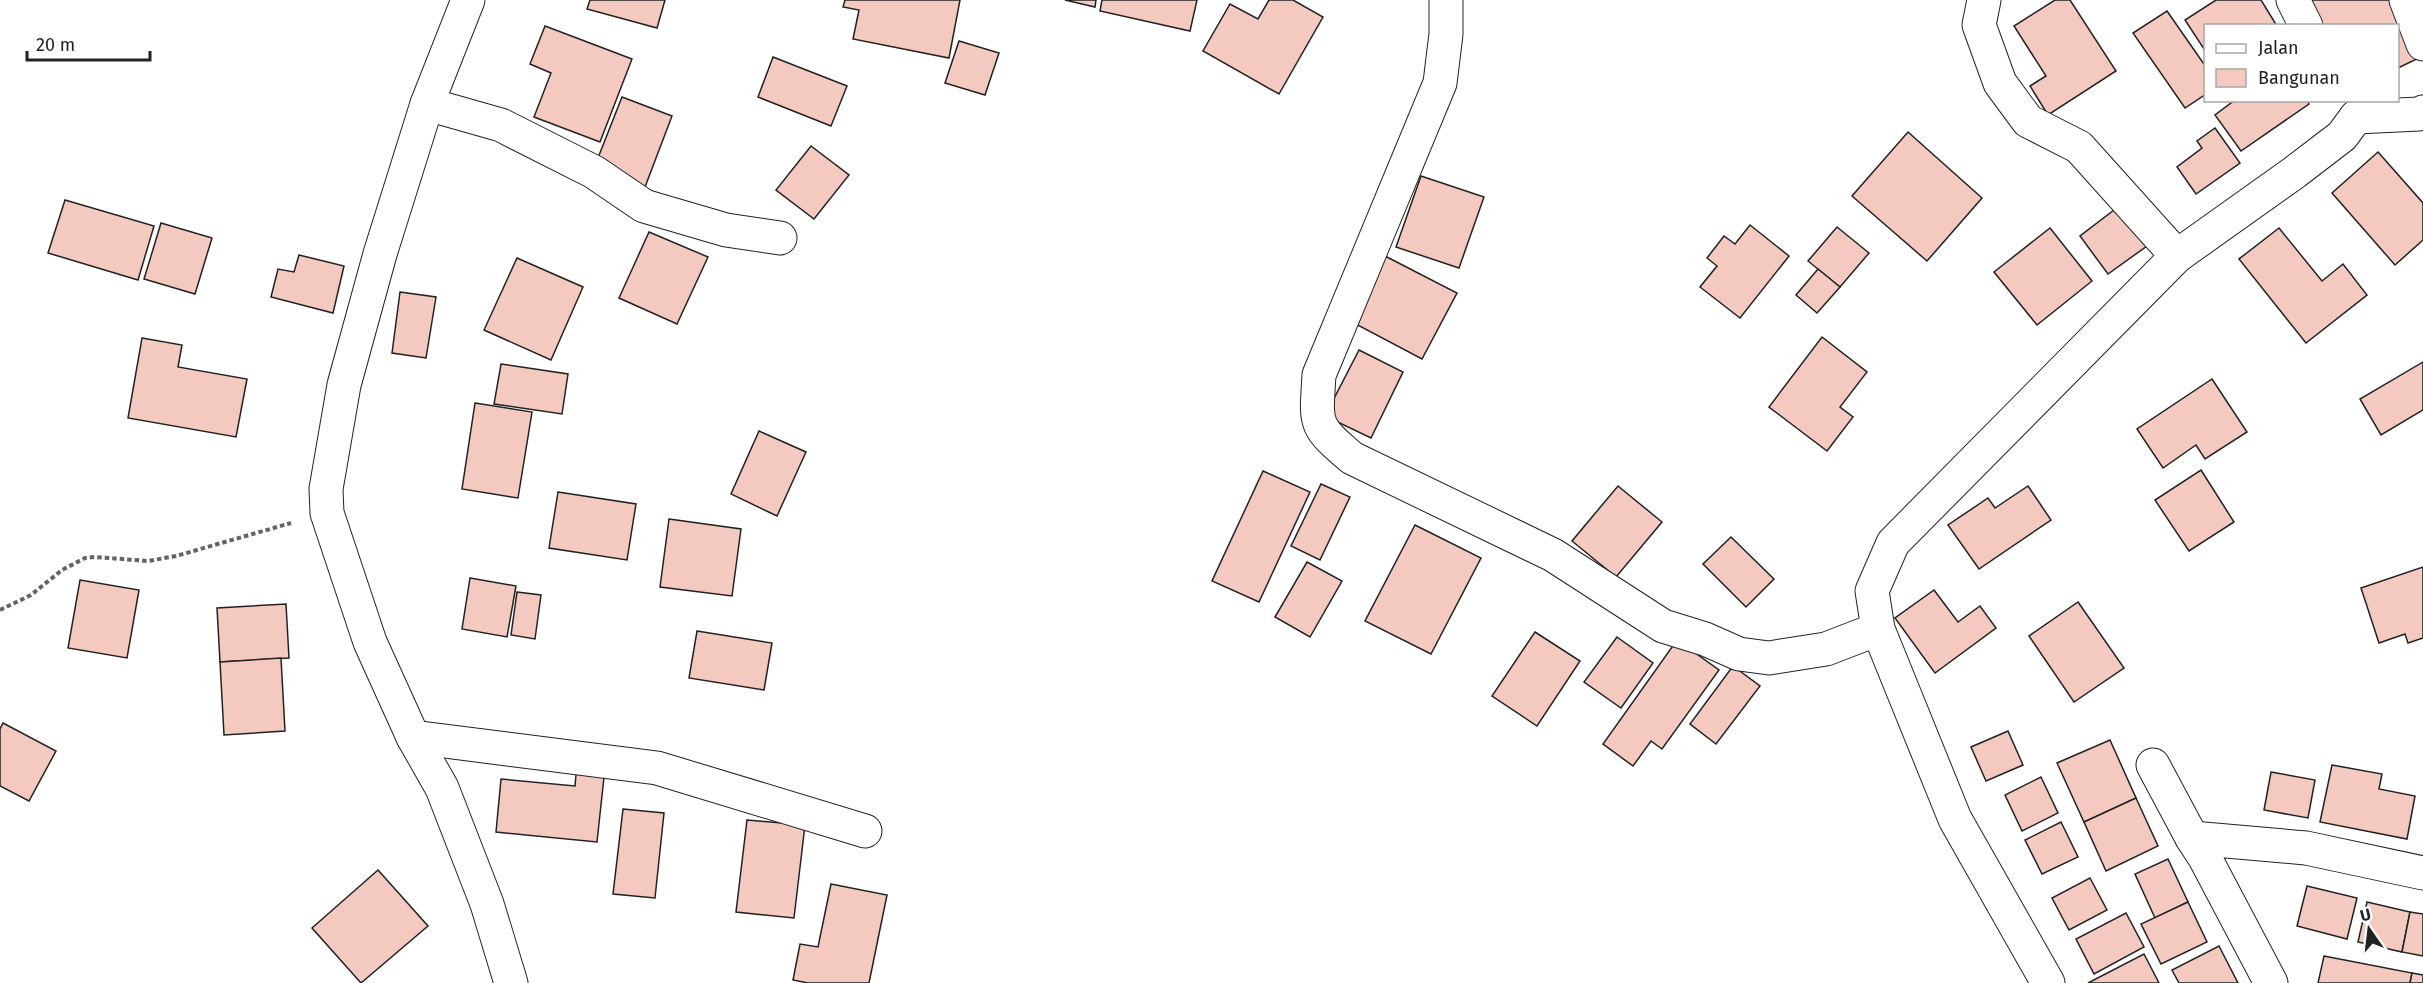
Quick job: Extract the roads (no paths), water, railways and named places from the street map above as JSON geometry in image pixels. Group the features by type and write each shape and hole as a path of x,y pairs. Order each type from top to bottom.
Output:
{"street":[{"path":"468,0 427,104 380,254 344,385 326,489 327,513 370,642 413,737 442,788 487,904 511,983"},
{"path":"1446,0 1446,34 1440,83 1319,375 1316,414 1324,434 1352,458 1553,555 1663,626 1705,639 1739,654 1769,658 1826,649 1878,629"},
{"path":"1984,0 1979,25 2000,83 2028,121 2079,147 2177,256"},
{"path":"2293,0 2305,24"},
{"path":"2406,0 2423,44"},
{"path":"427,104 501,125 594,172 644,206 726,230 780,238"},
{"path":"2048,983 1955,819 1878,629 1872,591 1893,543 2177,256 2342,136 2351,109 2377,117 2423,112"},
{"path":"413,737 657,768 865,831"},
{"path":"2153,765 2271,983"},
{"path":"2192,838 2306,848 2423,873"}]}
